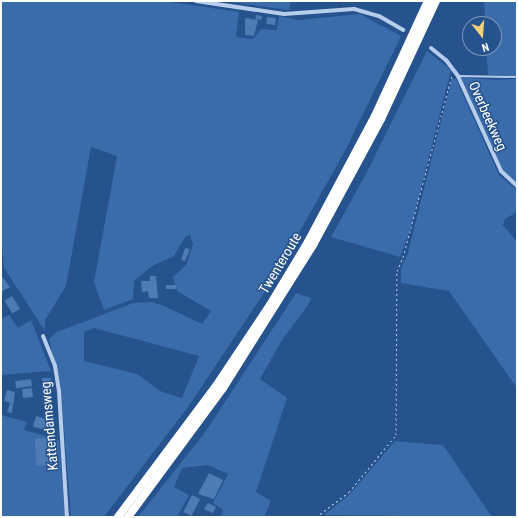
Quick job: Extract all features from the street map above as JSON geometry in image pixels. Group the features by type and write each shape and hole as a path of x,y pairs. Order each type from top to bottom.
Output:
{"highway":[{"name":"Twenteroute","path":"118,517 216,386 278,292 375,116 428,1"},
{"name":"Twenteroute","path":"128,517 223,388 313,245 381,119 436,1"}],"street":[{"path":"196,1 284,14 354,9 379,16 403,30"},
{"name":"Overbeekweg","path":"431,48 446,60 457,74 501,171 517,186"},
{"name":"Kattendamsweg","path":"43,336 55,366 59,391 67,517"}],"lane":[{"path":"457,74 517,77"}],"path":[{"path":"316,517 349,492 396,435 397,271 403,257 452,76 457,74"}],"shaded area":[{"path":"1,1 164,1 239,12 236,37 253,39 261,29 277,30 279,16 298,20 360,14 401,36 345,151 272,281 188,407 104,517 71,517 61,391 49,339 57,332 133,303 151,302 164,306 202,324 211,311 177,291 173,277 186,265 193,245 190,235 185,237 174,256 152,266 134,281 133,299 104,310 94,282 117,156 91,147 66,286 45,320 45,331 4,268 1,237","holes":["94,328 199,356 182,398 162,392 137,374 84,361 84,332"]},
{"path":"224,1 291,1 289,10"},
{"path":"484,1 517,1 517,76 488,75 487,56 502,56 502,16 485,16"},
{"path":"427,51 451,70 410,231 400,257 331,237 367,172"},
{"path":"461,77 495,80 517,79 517,185 505,175"},
{"path":"452,78 456,79 499,175 517,190 517,212 505,219 503,225 517,242 517,388 449,291 401,283 401,268 407,256"},
{"path":"296,293 311,298 308,305 282,340 260,379 287,398 256,492 271,501 264,517 221,517 223,510 213,503 228,474 208,465 182,468 174,487 189,495 177,517 138,517 206,431"},
{"path":"9,315 18,328 31,320 51,371 1,375 1,319"},
{"path":"1,415 27,422 24,430 59,440 65,517 1,517"},
{"path":"395,441 443,445 492,517 324,515 349,495"}],"building":[{"path":"256,15 262,16 261,20 255,19"},
{"path":"267,17 276,18 275,25 266,24"},
{"path":"245,18 258,20 254,36 245,35"},
{"path":"185,248 190,249 185,261 181,260"},
{"path":"1,275 10,287 1,292"},
{"path":"150,276 156,276 158,298 149,298 148,291 142,292 141,281 150,281"},
{"path":"166,285 176,285 176,289 166,289"},
{"path":"12,296 20,309 12,313 4,301"},
{"path":"42,378 51,378 52,405 43,405"},
{"path":"31,379 32,386 16,388 15,381"},
{"path":"32,388 33,397 23,398 22,389"},
{"path":"7,390 15,392 12,413 7,412 10,403 4,401"},
{"path":"36,416 54,421 51,432 33,427"},
{"path":"52,438 53,465 36,466 35,439"},
{"path":"209,473 223,480 214,499 198,494"},
{"path":"192,495 200,499 191,516 183,512"},
{"path":"208,503 216,507 213,513 204,509"}]}
